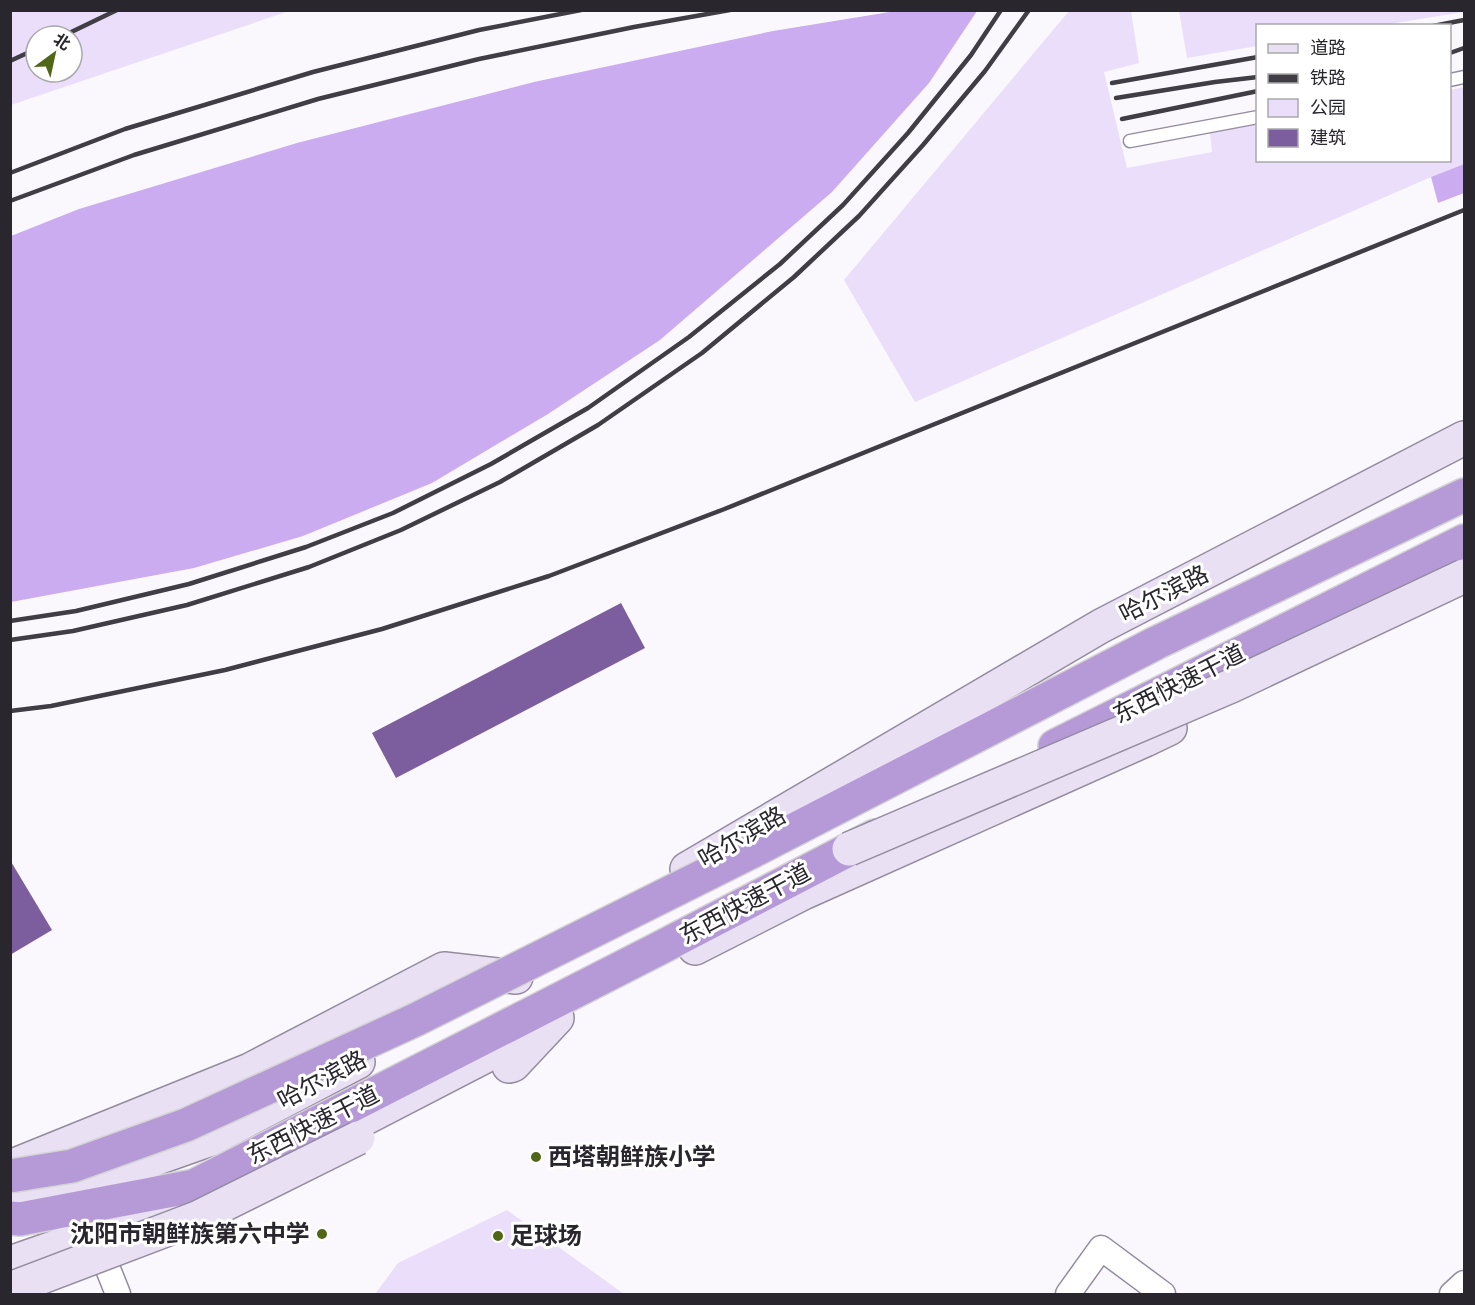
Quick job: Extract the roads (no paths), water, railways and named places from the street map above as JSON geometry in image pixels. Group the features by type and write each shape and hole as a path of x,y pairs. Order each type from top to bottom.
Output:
{"highway":[{"name":"东西快速干道","path":"10,1176 72,1166 186,1125 415,1020 751,852 1156,643 1464,495"},
{"name":"东西快速干道","path":"10,1218 20,1219 194,1186 849,849 1464,541"}],"main road":[{"name":"哈尔滨路","path":"10,1210 211,1139 516,977 694,865 1101,626 1464,438"},
{"path":"751,852 1197,585 1464,460"},
{"path":"10,1263 241,1182 803,893 1145,741 1338,645 1464,570"},
{"path":"849,849 1231,686 1464,576"},
{"path":"10,1167 250,1070 444,969 516,977"},
{"path":"10,1288 197,1218 358,1138 513,1065 557,1018"}],"street":[{"path":"93,1234 118,1294"},
{"path":"1068,1294 1101,1248 1163,1294"},
{"path":"1452,1294 1464,1283"}],"lane":[{"path":"1130,141 1256,117"}],"railway":[{"path":"84,26 117,10"},
{"path":"10,173 125,129 313,72 479,30 581,10"},
{"path":"10,201 134,155 318,99 479,59 730,10"},
{"path":"10,621 76,611 189,584 306,547 393,513 491,464 588,408 689,337 780,264 843,205 908,133 971,55 1001,10"},
{"path":"10,640 73,631 187,605 309,567 401,530 500,482 598,425 702,353 794,277 859,216 985,71 1029,10"},
{"path":"1443,24 1464,20"},
{"path":"1451,53 1464,48"},
{"path":"10,61 24,55"},
{"path":"1112,83 1256,57"},
{"path":"1116,98 1256,77"},
{"path":"1122,119 1256,91"},
{"path":"10,711 51,706 225,670 382,629 549,576 722,510 1464,210"}],"place":[{"name":"西塔朝鲜族小学","path":"536,1157"},
{"name":"沈阳市朝鲜族第六中学","path":"322,1234"},
{"name":"足球场","path":"498,1236"}]}
